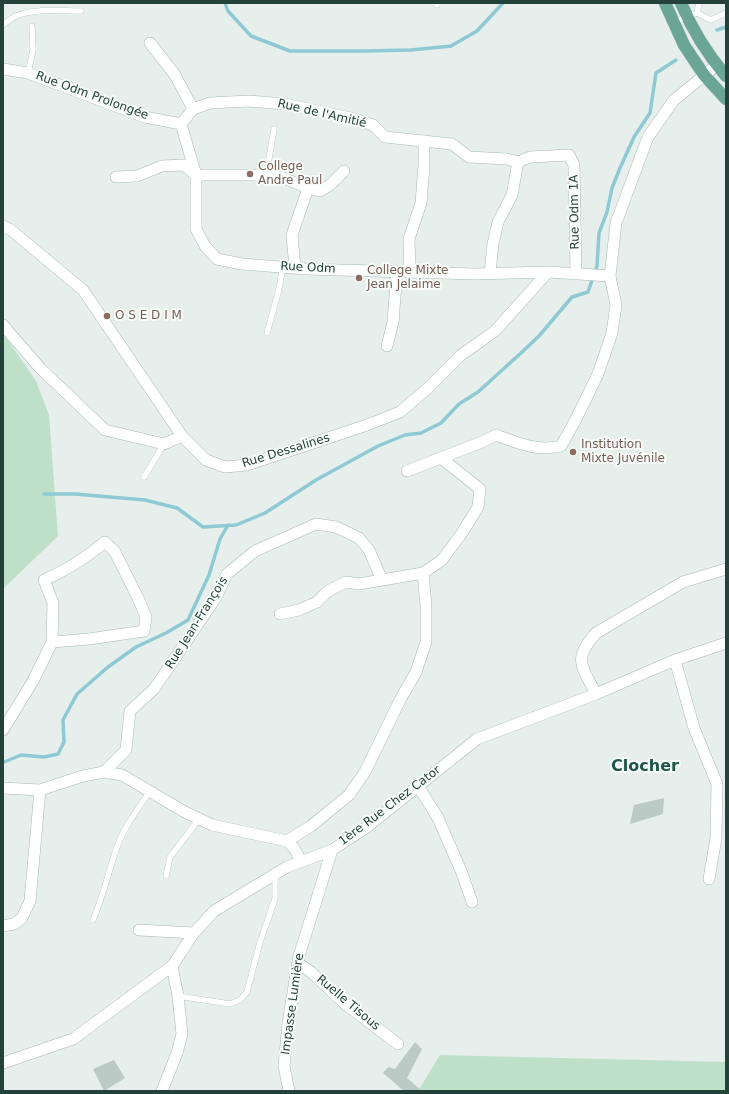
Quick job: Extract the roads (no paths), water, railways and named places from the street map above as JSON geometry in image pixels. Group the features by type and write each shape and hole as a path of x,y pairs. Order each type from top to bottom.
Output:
{"main road":[{"path":"665,3 684,45 704,75 726,99"},
{"path":"681,3 692,15 698,37 726,76"}],"street":[{"path":"150,43 175,75 193,109 181,124"},
{"path":"407,472 496,435 523,446 551,448 561,446 598,374 612,333 616,305 610,276 616,223 648,137 674,100 704,75 714,61"},
{"name":"Rue Odm Prolongée","path":"3,69 28,73 145,117 181,124"},
{"name":"Rue de l'Amitié","path":"193,109 210,103 249,101 285,104 355,119 373,125 385,137 452,144 469,157 507,159 518,162"},
{"name":"Rue Odm","path":"181,124 196,175 196,229 205,246 217,259 242,264 295,268 410,272 548,272 610,276"},
{"path":"410,272 409,240 421,203 424,141"},
{"name":"Rue Odm 1A","path":"518,162 530,157 569,155 572,160 575,178 576,274"},
{"path":"490,273 493,244 498,222 512,195 518,162"},
{"path":"116,177 137,176 162,166 184,165 196,175 280,177 320,191 330,185 344,171"},
{"path":"295,268 292,235 308,188"},
{"name":"Rue Dessalines","path":"3,226 11,230 83,290 182,436 206,460 225,467 247,465 367,425 400,412 428,388 461,355 495,331 548,272"},
{"path":"387,346 393,322 397,271"},
{"path":"3,325 40,368 105,430 164,444 182,436"},
{"path":"280,614 299,610 317,602 328,591 346,582 359,584 423,573 442,560 462,533 478,507 480,489 441,458"},
{"name":"Rue Jean-François","path":"104,772 126,750 130,711 154,689 215,599 227,574 255,551 316,524 336,527 359,538 369,550 382,580"},
{"path":"3,730 33,681 52,642 53,603 44,580 77,563 92,553 104,542 115,552 138,598 146,617 144,632 52,642"},
{"path":"596,694 581,664 582,653 596,633 683,582 726,569"},
{"path":"287,841 312,826 349,795 365,772 400,700 416,672 426,642 426,606 423,573"},
{"name":"1ère Rue Chez Cator","path":"3,1062 72,1038 172,966 194,934 214,910 287,868 301,861 332,850 367,827 477,739 596,694 675,660 726,643"},
{"path":"675,660 694,728 722,783 716,838 709,879"},
{"path":"3,788 40,790 83,776 104,772 122,774 212,826 287,841 294,848 301,861"},
{"path":"418,786 438,818 462,873 472,902"},
{"path":"3,926 14,924 22,918 30,901 40,790"},
{"name":"Impasse Lumière","path":"289,1091 284,1066 288,1022 298,963 332,850"},
{"path":"139,930 194,934"},
{"name":"Ruelle Tisous","path":"298,963 311,972 344,1002 398,1044"},
{"path":"162,1091 177,1054 182,1034 178,996 172,966"}],"lane":[{"path":"692,15 699,3"},
{"path":"3,25 15,16 30,13 48,10 81,11"},
{"path":"673,22 692,15 711,20 726,13"},
{"path":"28,73 33,50 32,26"},
{"path":"266,176 274,130"},
{"path":"267,333 278,293 283,267"},
{"path":"144,477 164,444"},
{"path":"93,920 102,900 116,849 124,832 150,791"},
{"path":"166,876 170,857 199,819"},
{"path":"178,996 230,1004 240,1000 247,992 260,942 275,899 275,875"}],"waterway":[{"path":"225,3 228,11 251,36 290,51 411,50 451,46 477,31 503,3"},
{"path":"717,30 726,27"},
{"path":"44,494 75,494 145,500 177,508 203,527 236,525 265,513 316,480 378,446 405,435 421,433 441,423 459,404 478,392 539,336 572,297 588,292 597,266 599,233 607,212 612,188 634,137 650,113 656,73 676,60"},
{"path":"4,762 21,755 44,757 58,754 64,742 63,720 77,694 108,667 136,647 166,633 188,620 209,575 220,539 228,525"}],"place":[{"name":"College Andre Paul","path":"250,174"},
{"name":"College Mixte Jean Jelaime","path":"359,278"},
{"name":"O S E D I M","path":"107,316"},
{"name":"Institution Mixte Juvénile","path":"573,452"}],"district":[{"name":"Clocher","path":"645,767"}]}
